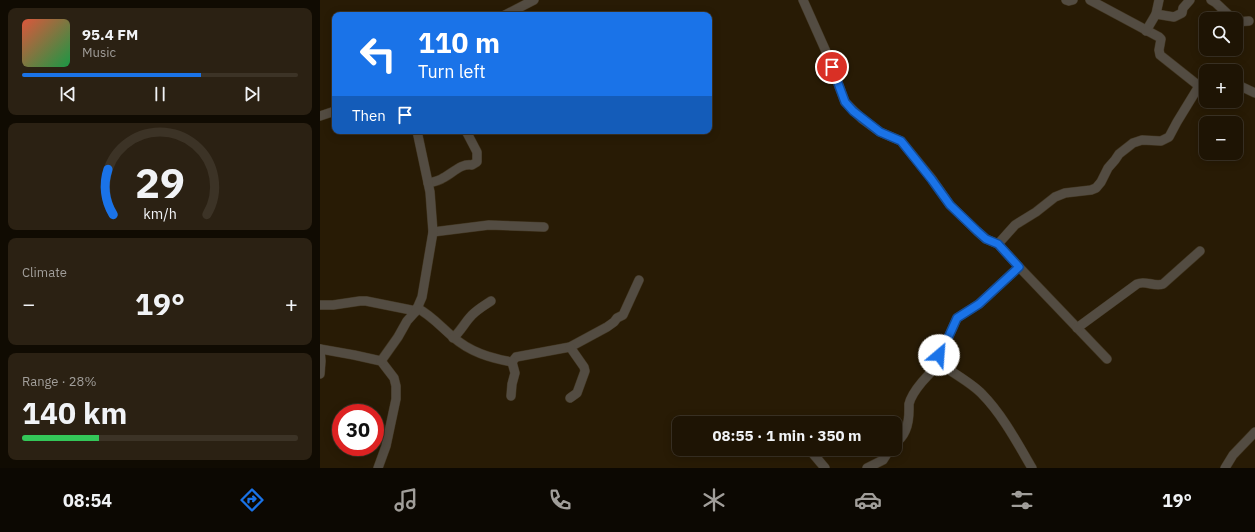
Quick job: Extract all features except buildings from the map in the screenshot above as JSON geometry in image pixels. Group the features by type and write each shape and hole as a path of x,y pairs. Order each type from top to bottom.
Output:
{"street":[{"path":"511,12 534,0"},
{"path":"803,0 828,56 845,102 862,119 880,132 901,141 950,205 986,239 998,244 1107,359"},
{"path":"1066,0 1073,0"},
{"path":"998,244 1015,225 1036,212 1055,197 1065,193 1096,188 1101,182 1108,168 1119,154 1133,143 1142,140 1161,141 1167,139 1171,135 1177,122 1199,86 1162,57 1159,52 1161,39 1090,0"},
{"path":"1146,31 1156,14 1158,0"},
{"path":"1156,14 1174,18 1182,13 1183,8 1190,0"},
{"path":"1211,0 1226,12"},
{"path":"1243,22 1249,22"},
{"path":"1243,88 1255,94"},
{"path":"320,116 332,112"},
{"path":"381,361 416,309 422,297 433,232 428,183 418,134"},
{"path":"428,183 442,179 460,167 469,164 472,165 476,162 477,152 468,134"},
{"path":"433,232 489,225 544,227"},
{"path":"1077,328 1138,283 1163,284 1200,251"},
{"path":"1019,267 979,304 957,318 948,338 940,348 939,355 940,364 982,393 994,408 1032,468"},
{"path":"512,362 516,357 570,346 607,327 623,315 639,280"},
{"path":"320,305 366,301 416,309 428,315 453,338 477,353 487,357 512,362"},
{"path":"453,338 459,333 473,314 491,302"},
{"path":"570,346 584,367 585,371 577,393 570,398"},
{"path":"320,374 320,349 381,361 394,378 397,394 386,446 378,468"},
{"path":"511,396 515,373 512,362"},
{"path":"902,439 906,431 910,409 909,404 915,392 926,376 940,364"},
{"path":"1225,468 1232,455 1255,432"},
{"path":"815,456 825,468"},
{"path":"873,466 883,460 886,456"}],"route":[{"path":"832,67 845,102 853,111 880,132 901,141 941,191 950,205 986,239 998,244 1019,267 979,304 957,318 948,338 940,348 939,355"}]}
